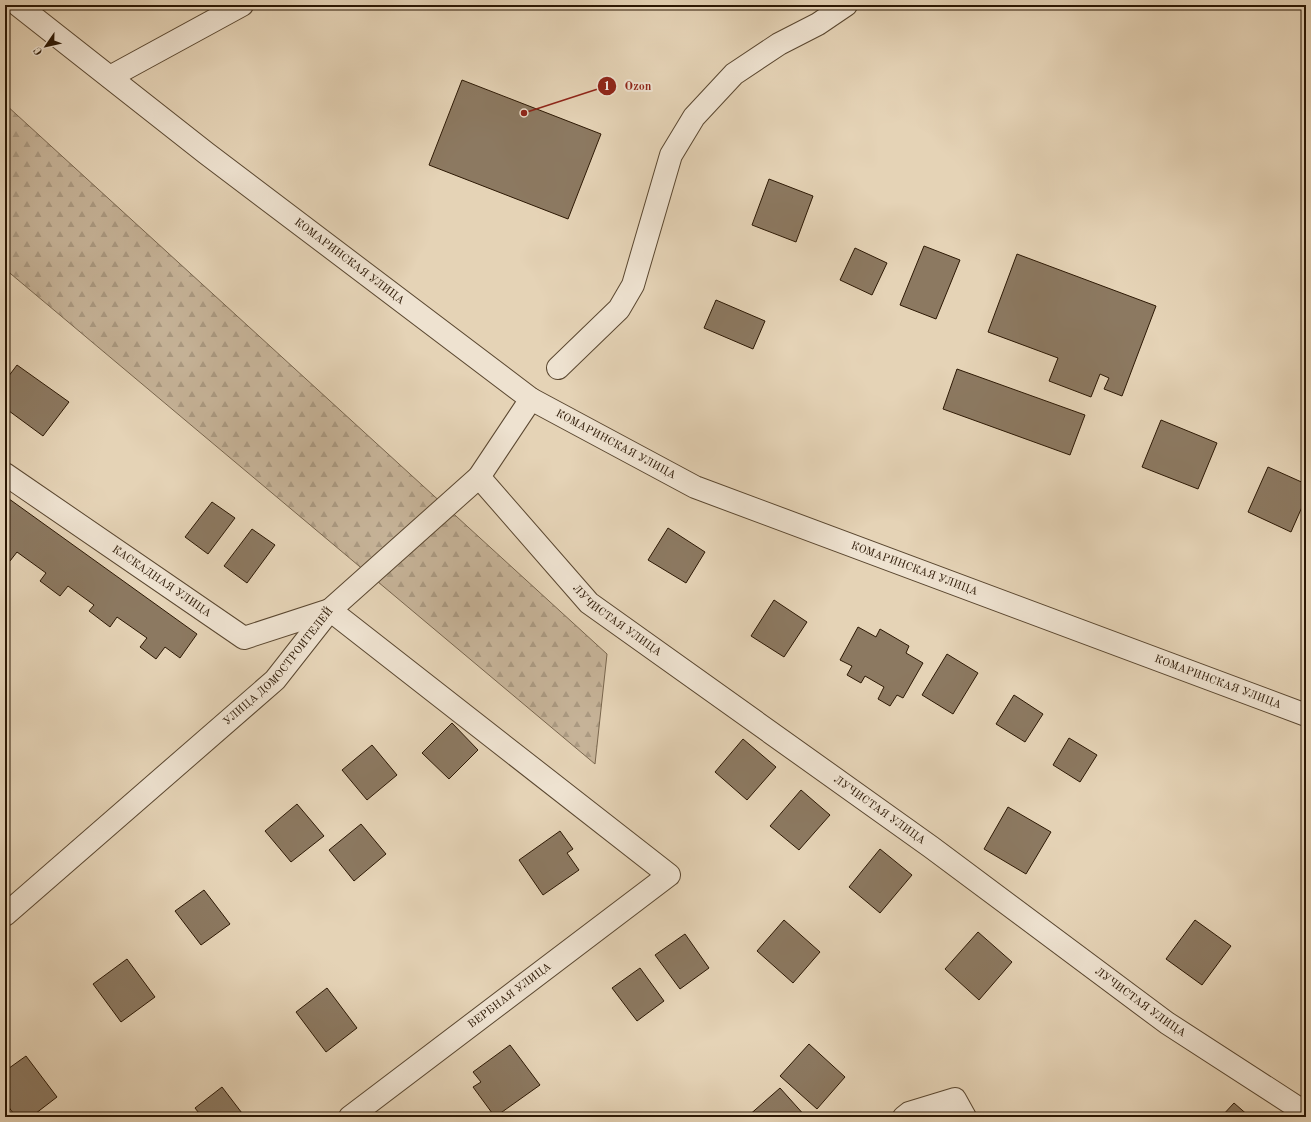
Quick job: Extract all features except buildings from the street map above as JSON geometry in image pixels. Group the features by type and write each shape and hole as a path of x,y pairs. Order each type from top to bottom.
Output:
{"street":[{"name":"КОМАРИНСКАЯ УЛИЦА","path":"18,5 213,158 531,399 695,487 1306,715"},
{"path":"110,77 242,5"},
{"path":"558,368 619,309 633,285 671,155 694,117 734,74 778,44 818,24 846,5"},
{"name":"УЛИЦА ДОМОСТРОИТЕЛЕЙ","path":"5,915 275,680 330,610 479,477 531,399"},
{"name":"КАСКАДНАЯ УЛИЦА","path":"5,474 244,638 330,610"},
{"name":"ЛУЧИСТАЯ УЛИЦА","path":"479,477 589,603 931,847 1166,1023 1306,1113"},
{"name":"ВЕРБНАЯ УЛИЦА","path":"330,610 669,875 350,1117"},
{"path":"904,1117 909,1113 955,1099 965,1117"}],"green space":[{"path":"5,104 607,654 595,764 5,269"}],"place":[{"name":"Ozon","path":"524,113"}]}
